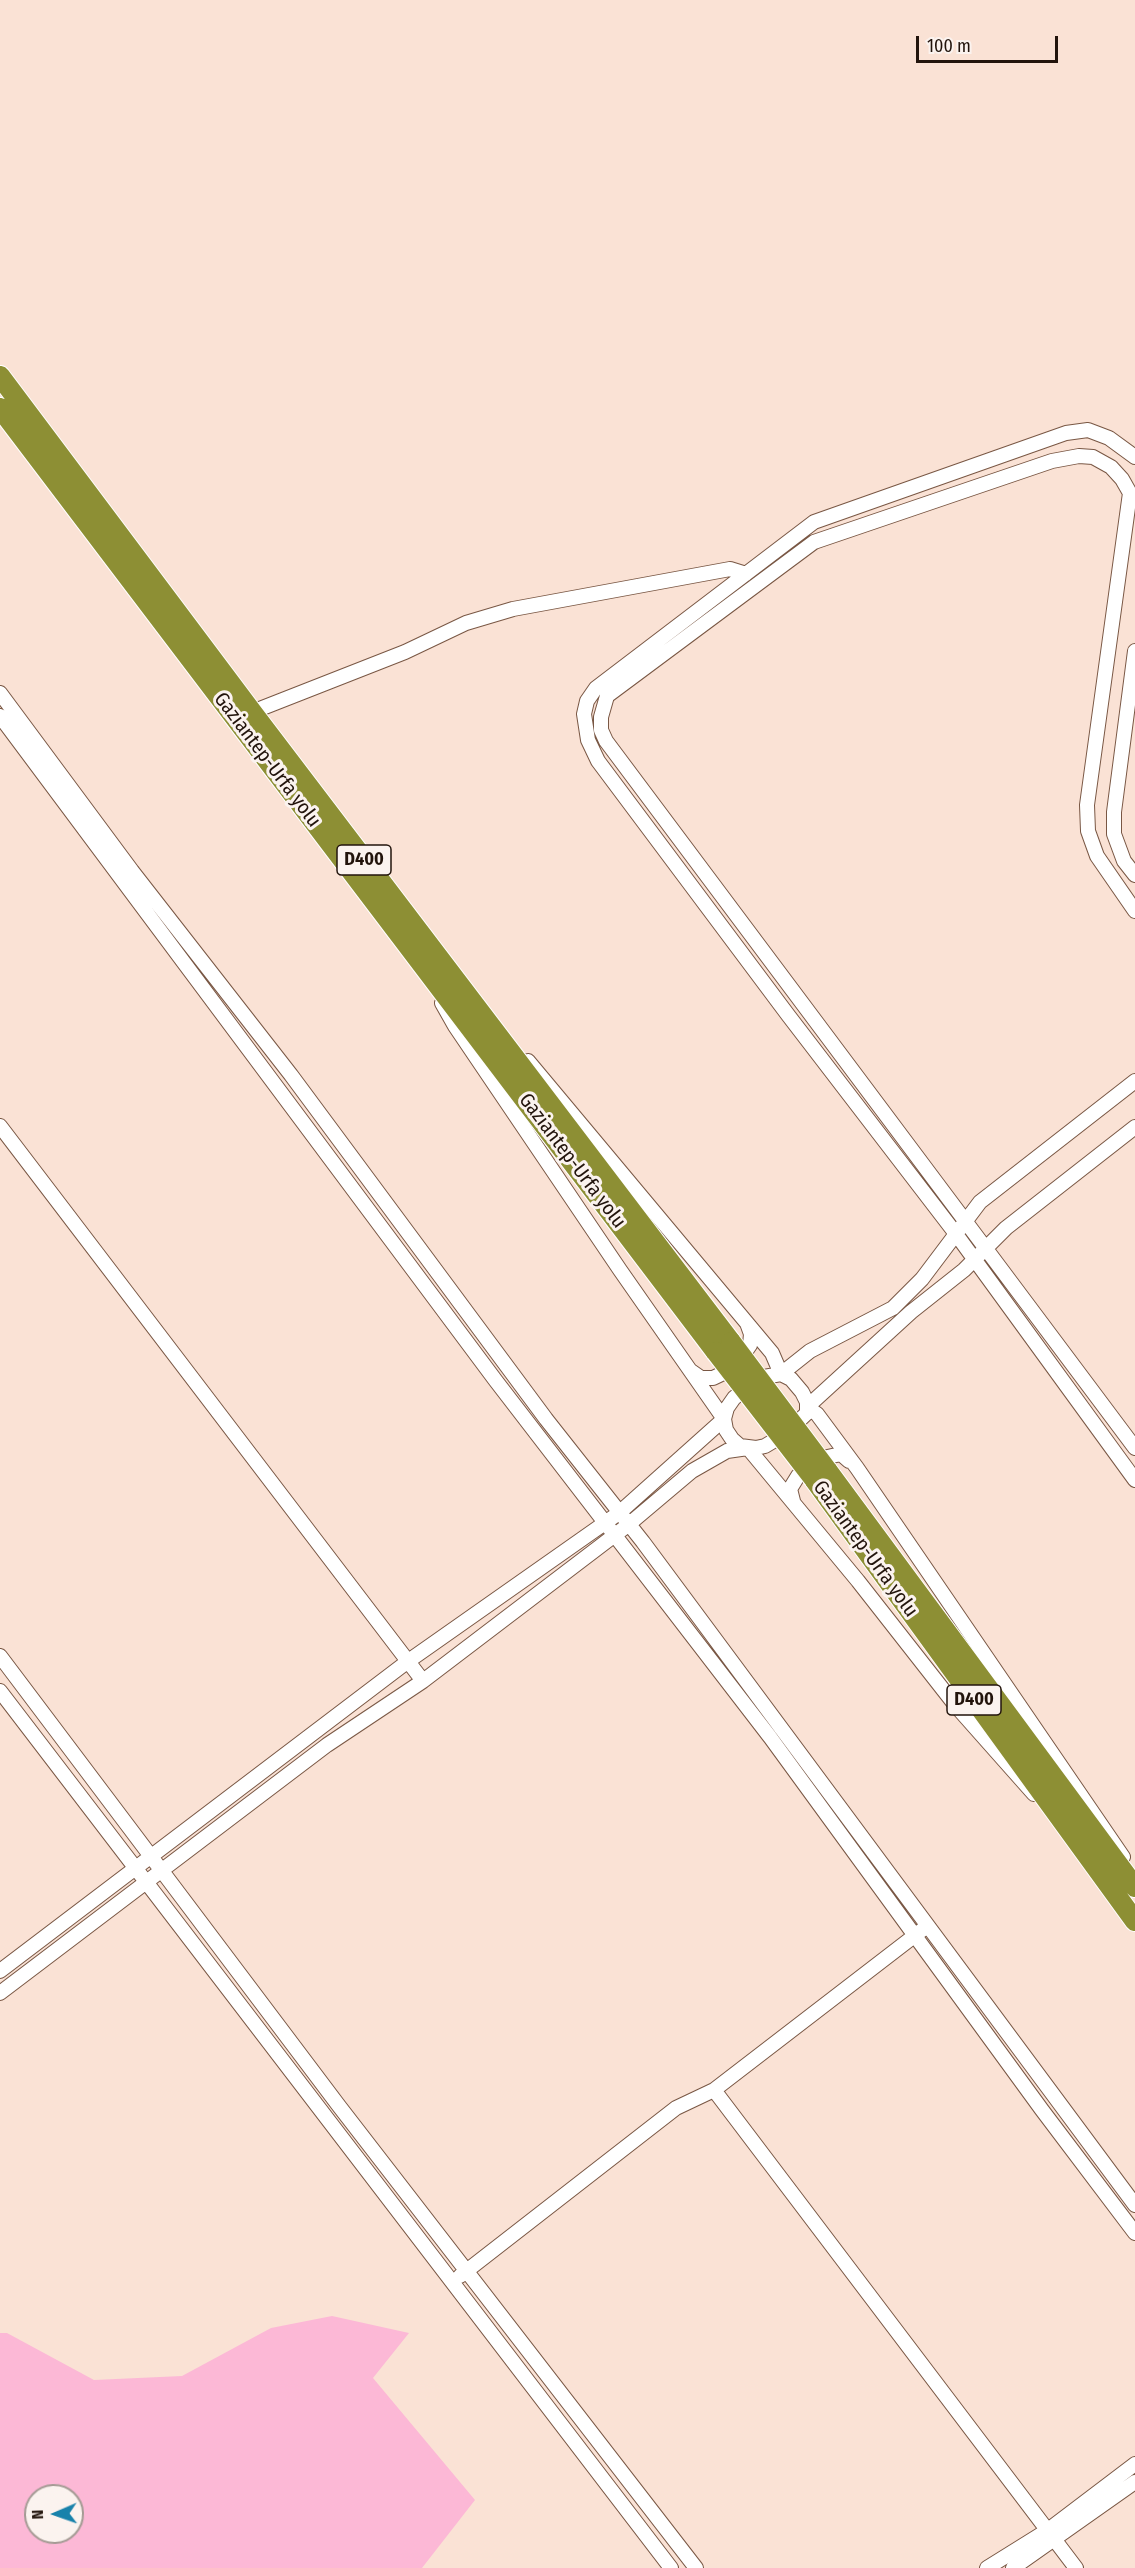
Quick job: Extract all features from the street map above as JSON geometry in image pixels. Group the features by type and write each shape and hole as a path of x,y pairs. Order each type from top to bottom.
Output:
{"highway":[{"name":"Gaziantep-Urfa yolu","path":"0,376 484,1017 820,1475 1135,1887"},
{"name":"Gaziantep-Urfa yolu","path":"0,408 412,951 724,1347"},
{"name":"Gaziantep-Urfa yolu","path":"820,1475 1135,1921"}],"street":[{"path":"1135,458 1109,438 1088,430 1066,434 814,522 596,688 588,701 584,714 588,740 598,760 956,1234 1135,1480"},
{"path":"1135,911 1097,856 1088,831 1087,805 1130,492 1130,483 1111,467 1093,457 1078,456 1052,461 814,542 607,696 601,717 601,730 606,741 1135,1448"},
{"path":"252,712 405,652 466,623 513,609 730,569 746,574"},
{"path":"1135,651 1114,812 1114,834 1124,861 1135,875"},
{"path":"0,693 132,871 291,1075 1135,2205"},
{"path":"0,716 604,1523 771,1737 1042,2110 1135,2233"},
{"path":"412,951 455,1026 724,1419 726,1430 732,1439 748,1448 956,1706 999,1757 1074,1837"},
{"path":"0,1993 327,1745 423,1681 628,1525 692,1471 727,1451 765,1446 785,1434 807,1413 802,1392 791,1379 781,1374 772,1353 746,1321 530,1062 484,1017"},
{"path":"0,1971 134,1867 407,1662 619,1513 724,1419 734,1398 751,1384 764,1377 781,1374 810,1351 893,1308 922,1280 980,1202 1135,1082"},
{"path":"0,1126 423,1681"},
{"path":"807,1407 911,1312 974,1261 1006,1228 1135,1127"},
{"path":"689,1370 701,1378 713,1378 734,1368 750,1345 751,1334 746,1321"},
{"path":"807,1407 817,1414 858,1468 1021,1711 1111,1838 1135,1878"},
{"path":"793,1501 790,1489 798,1476 814,1460 841,1454 858,1468"},
{"path":"0,1656 466,2271 696,2568"},
{"path":"0,1691 671,2568"},
{"path":"452,2283 676,2108 714,2090 927,1926"},
{"path":"714,2090 1076,2568"},
{"path":"1013,2568 1135,2464"},
{"path":"987,2568 1051,2535 1135,2482"}],"shaded area":[{"path":"332,2316 409,2333 373,2378 475,2500 422,2568 0,2568 0,2333 7,2333 94,2380 182,2376 271,2328"}]}
